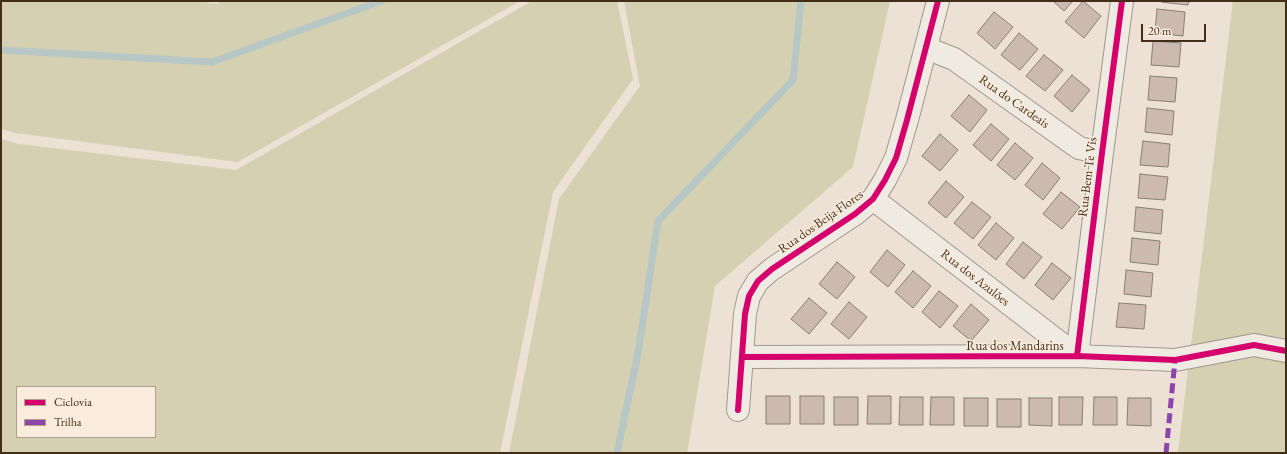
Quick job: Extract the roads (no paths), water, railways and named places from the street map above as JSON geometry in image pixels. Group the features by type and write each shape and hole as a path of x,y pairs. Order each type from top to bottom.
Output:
{"street":[{"name":"Rua dos Beija Flores","path":"738,410 745,314 749,296 758,281 772,269 855,214 873,199 896,158 938,1"},
{"name":"Rua Bem Te Vis","path":"1077,356 1122,1"},
{"name":"Rua do Cardeais","path":"926,48 954,59 1079,148 1102,153"},
{"name":"Rua dos Azulões","path":"873,199 1077,356"},
{"name":"Rua dos Mandarins","path":"742,357 1077,356 1175,360 1254,345 1286,351"}],"waterway":[{"path":"1,50 212,62 381,1"},
{"path":"617,453 638,353 658,221 793,80 801,1"}]}
